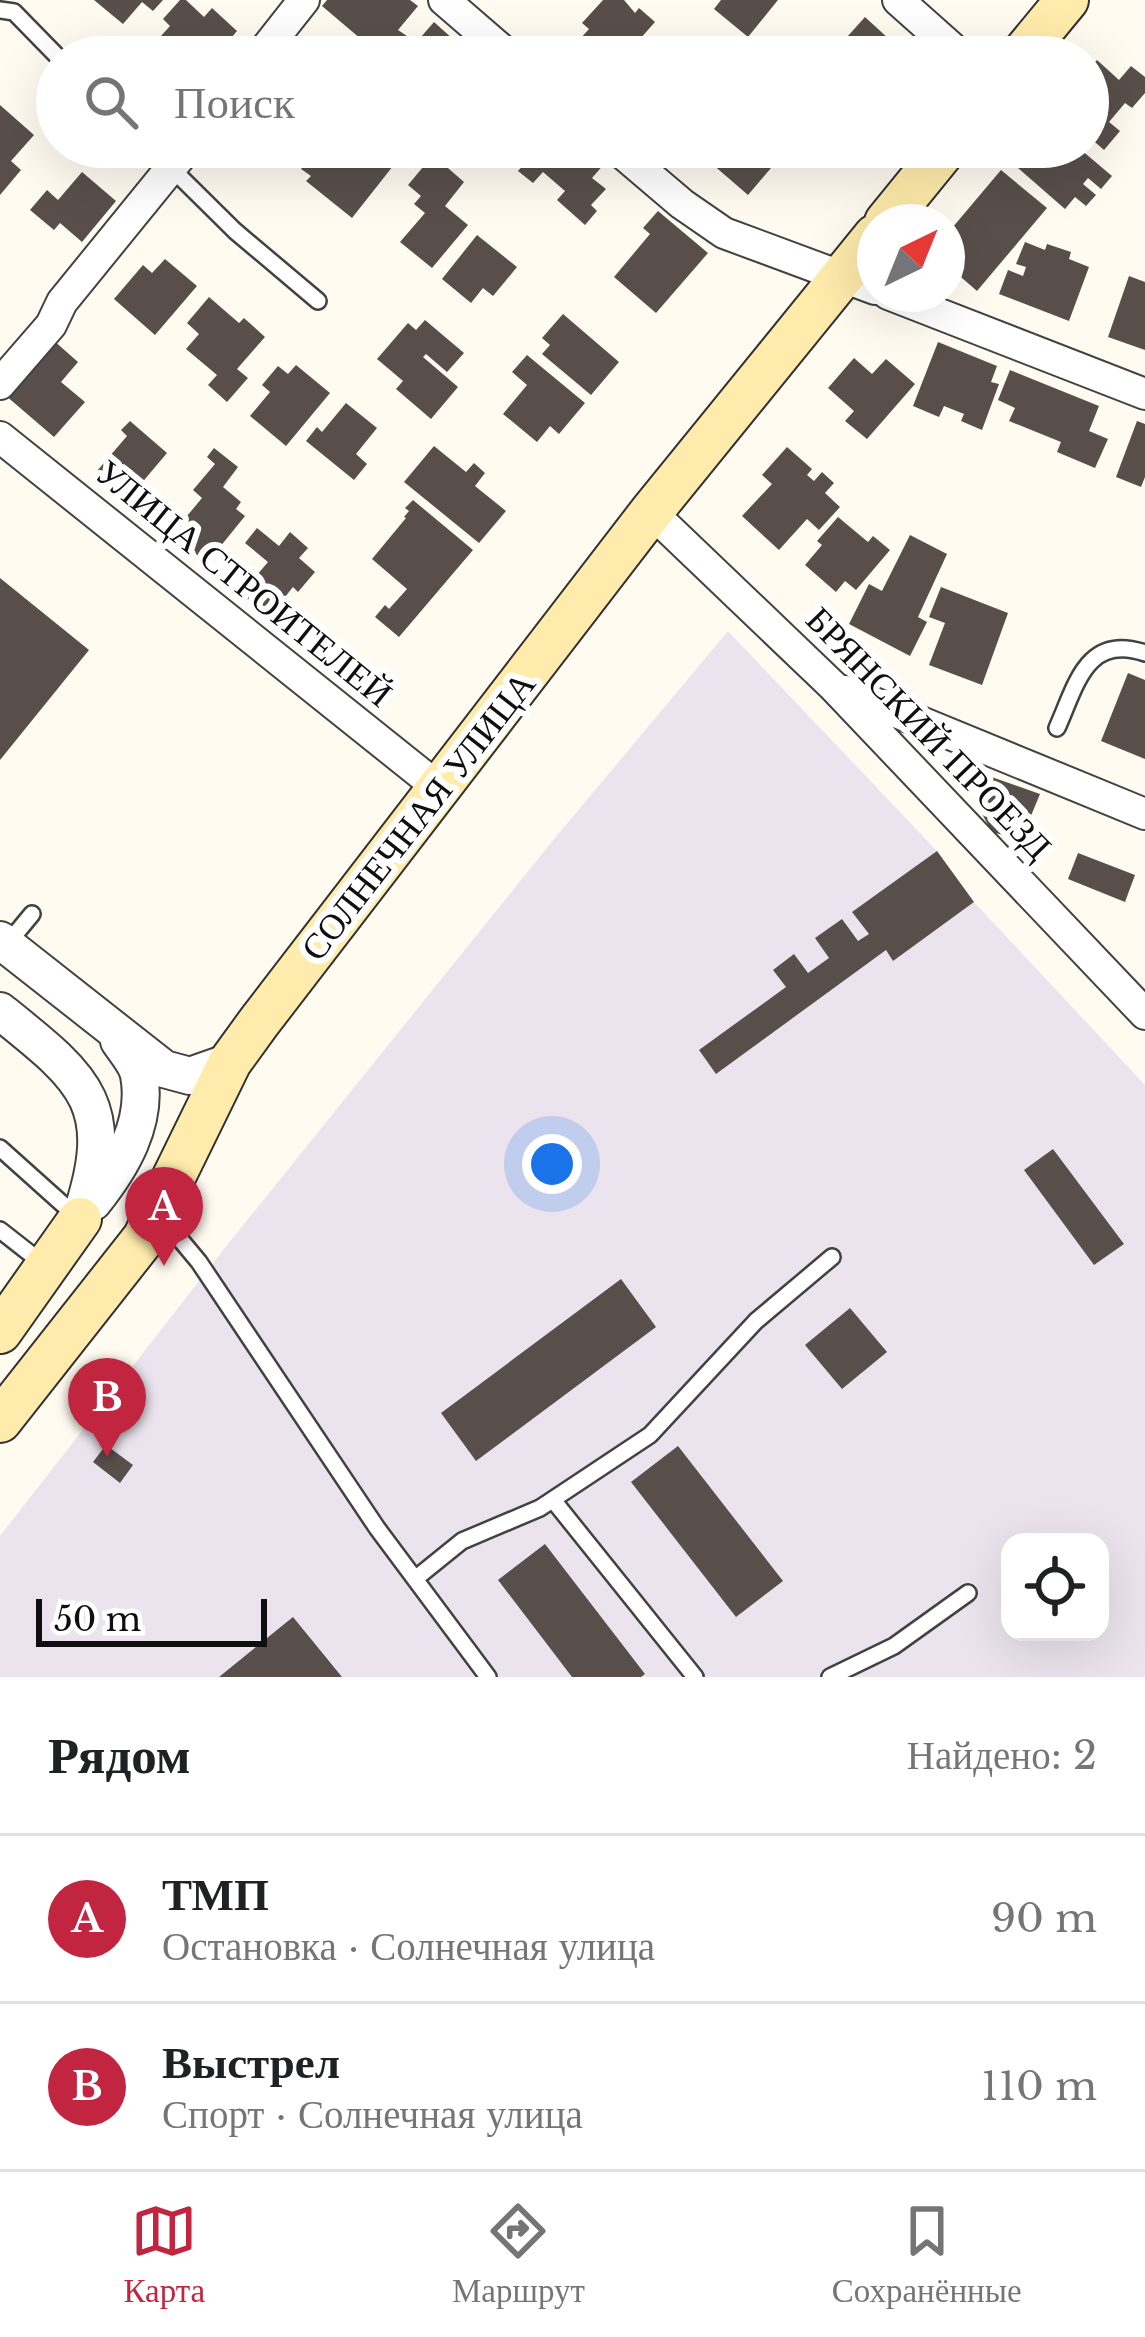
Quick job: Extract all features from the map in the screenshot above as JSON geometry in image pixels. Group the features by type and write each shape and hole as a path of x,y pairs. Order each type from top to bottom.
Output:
{"main road":[{"path":"1037,36 1066,0"},
{"path":"901,204 930,168"},
{"name":"СОЛНЕЧНАЯ УЛИЦА","path":"0,1421 144,1238 230,1062 651,512 857,284"},
{"path":"0,1332 80,1219"}],"street":[{"path":"276,36 304,0"},
{"path":"444,0 486,36"},
{"path":"898,0 938,36"},
{"path":"0,384 51,325 62,302 160,168"},
{"path":"639,168 724,233 857,281"},
{"path":"934,312 1145,394"},
{"name":"УЛИЦА СТРОИТЕЛЕЙ","path":"0,436 440,789"},
{"name":"БРЯНСКИЙ ПРОЕЗД","path":"651,512 833,686 1145,1014"},
{"path":"833,686 1145,814"},
{"path":"3,943 164,1069 190,1076 230,1062"},
{"path":"0,1011 64,1062 86,1091 95,1131 96,1172 80,1219"},
{"path":"80,1219 115,1175 136,1132 140,1073 112,1030"}],"lane":[{"path":"0,10 14,12 37,36"},
{"path":"182,168 235,231 318,301"},
{"path":"1058,728 1087,661 1107,650 1145,652"},
{"path":"3,943 32,914"},
{"path":"0,1148 80,1219"},
{"path":"157,1212 199,1262 415,1579 488,1677"},
{"path":"0,1230 48,1268"},
{"path":"415,1579 462,1541 553,1500 650,1435 756,1321 832,1257"},
{"path":"553,1500 695,1677"},
{"path":"830,1677 894,1646 968,1593"}],"shaded area":[{"path":"728,631 937,851 974,902 1145,1085 1145,1677 0,1677 0,1536 228,1244"}],"building":[{"path":"94,0 163,0 153,11 142,2 123,24"},
{"path":"180,0 186,0 204,17 212,8 237,31 233,36 161,36 170,26 163,19"},
{"path":"327,0 410,0 418,6 398,30 407,36 357,36 322,6"},
{"path":"603,0 624,0 635,13 639,8 655,22 643,36 583,36 589,29 582,23"},
{"path":"721,0 778,0 749,36 714,9"},
{"path":"865,17 886,36 848,36"},
{"path":"434,22 450,36 422,36"},
{"path":"1131,66 1145,77 1145,93 1132,108 1125,103 1109,122 1109,71 1119,80"},
{"path":"0,105 34,135 11,161 21,170 0,195"},
{"path":"1109,122 1120,131 1109,144"},
{"path":"391,168 352,218 306,181 311,176 301,169"},
{"path":"422,168 448,168 464,182 445,206 468,225 432,268 400,242 425,213 414,204 421,196 408,185"},
{"path":"601,168 592,178 606,189 591,205 597,211 585,225 557,200 565,191 543,172 533,183 518,171"},
{"path":"717,168 771,168 748,195"},
{"path":"1018,168 1103,168 1112,176 1101,189 1088,178 1083,184 1096,195 1086,206 1075,197 1065,209"},
{"path":"1001,170 1047,208 977,291 965,281 965,213"},
{"path":"82,172 116,201 82,242 60,223 54,230 30,210 47,190 58,200"},
{"path":"658,211 708,253 656,313 614,277 650,234 643,228"},
{"path":"477,235 517,267 493,296 483,288 471,303 442,279"},
{"path":"1025,242 1071,252 1069,259 1089,267 1069,321 999,294 1008,270 1023,276 1026,267 1016,264"},
{"path":"165,259 197,286 155,335 114,299 143,265 152,273"},
{"path":"1129,276 1145,282 1145,350 1108,337"},
{"path":"209,297 239,323 244,318 265,337 237,369 248,378 227,402 208,385 217,375 186,349 199,334 187,323"},
{"path":"563,314 619,362 591,395 542,354 550,345 542,338"},
{"path":"425,320 464,353 447,372 426,354 423,357 458,387 431,419 396,389 403,381 377,359 408,323 416,330"},
{"path":"53,340 78,362 61,382 85,402 54,437 5,395"},
{"path":"938,342 997,366 991,382 999,384 982,430 961,421 964,414 944,406 939,417 913,406"},
{"path":"527,355 585,403 559,434 550,426 537,442 503,414 527,385 512,372"},
{"path":"854,358 872,374 886,359 915,384 867,439 845,421 854,411 828,388"},
{"path":"296,365 330,393 286,446 250,416 270,392 262,385 278,366 288,374"},
{"path":"1010,370 1099,406 1089,431 1108,439 1095,468 1057,452 1061,442 1009,421 1015,408 998,400"},
{"path":"346,403 377,428 356,454 367,464 354,480 306,441 317,427 322,432"},
{"path":"130,421 167,453 129,498 97,471 127,436 121,430"},
{"path":"1137,421 1145,424 1141,487 1116,477"},
{"path":"434,446 466,472 474,463 485,473 475,486 506,511 479,543 404,482"},
{"path":"787,447 812,469 807,475 814,481 822,472 834,483 825,493 840,507 819,530 807,519 779,550 742,516 772,484 762,475"},
{"path":"214,448 238,467 223,487 241,502 236,509 245,516 207,563 172,534 202,498 193,490 215,464 207,457"},
{"path":"413,500 473,550 399,637 375,617 407,589 372,559 406,518 409,511 405,508"},
{"path":"838,517 868,542 873,536 890,550 856,590 845,581 836,592 805,565 822,545 817,541"},
{"path":"257,528 279,546 290,532 308,548 299,558 315,572 298,592 293,587 269,617 241,594 268,562 245,543"},
{"path":"910,535 947,554 918,617 927,622 910,656 849,624 869,584 882,591"},
{"path":"0,578 89,650 0,760"},
{"path":"941,587 1008,613 982,685 929,665 945,623 929,617"},
{"path":"1128,673 1145,680 1145,759 1101,741"},
{"path":"986,775 1040,794 1021,840 992,832 976,803"},
{"path":"937,851 974,902 893,961 886,950 716,1074 699,1050 786,987 773,970 794,954 808,973 829,958 815,938 842,919 858,941 869,934 852,912"},
{"path":"1078,853 1135,875 1125,902 1068,879"},
{"path":"1053,1149 1124,1244 1094,1265 1024,1170"},
{"path":"621,1279 656,1327 476,1461 441,1413"},
{"path":"850,1308 887,1352 842,1389 805,1345"},
{"path":"106,1445 133,1465 120,1483 93,1462"},
{"path":"678,1446 783,1581 736,1617 631,1482"},
{"path":"545,1544 645,1674 641,1677 572,1677 498,1580"},
{"path":"293,1617 342,1677 219,1677"}],"place":[{"name":"ТМП","path":"164,1266"},
{"name":"Выстрел","path":"107,1457"}]}
